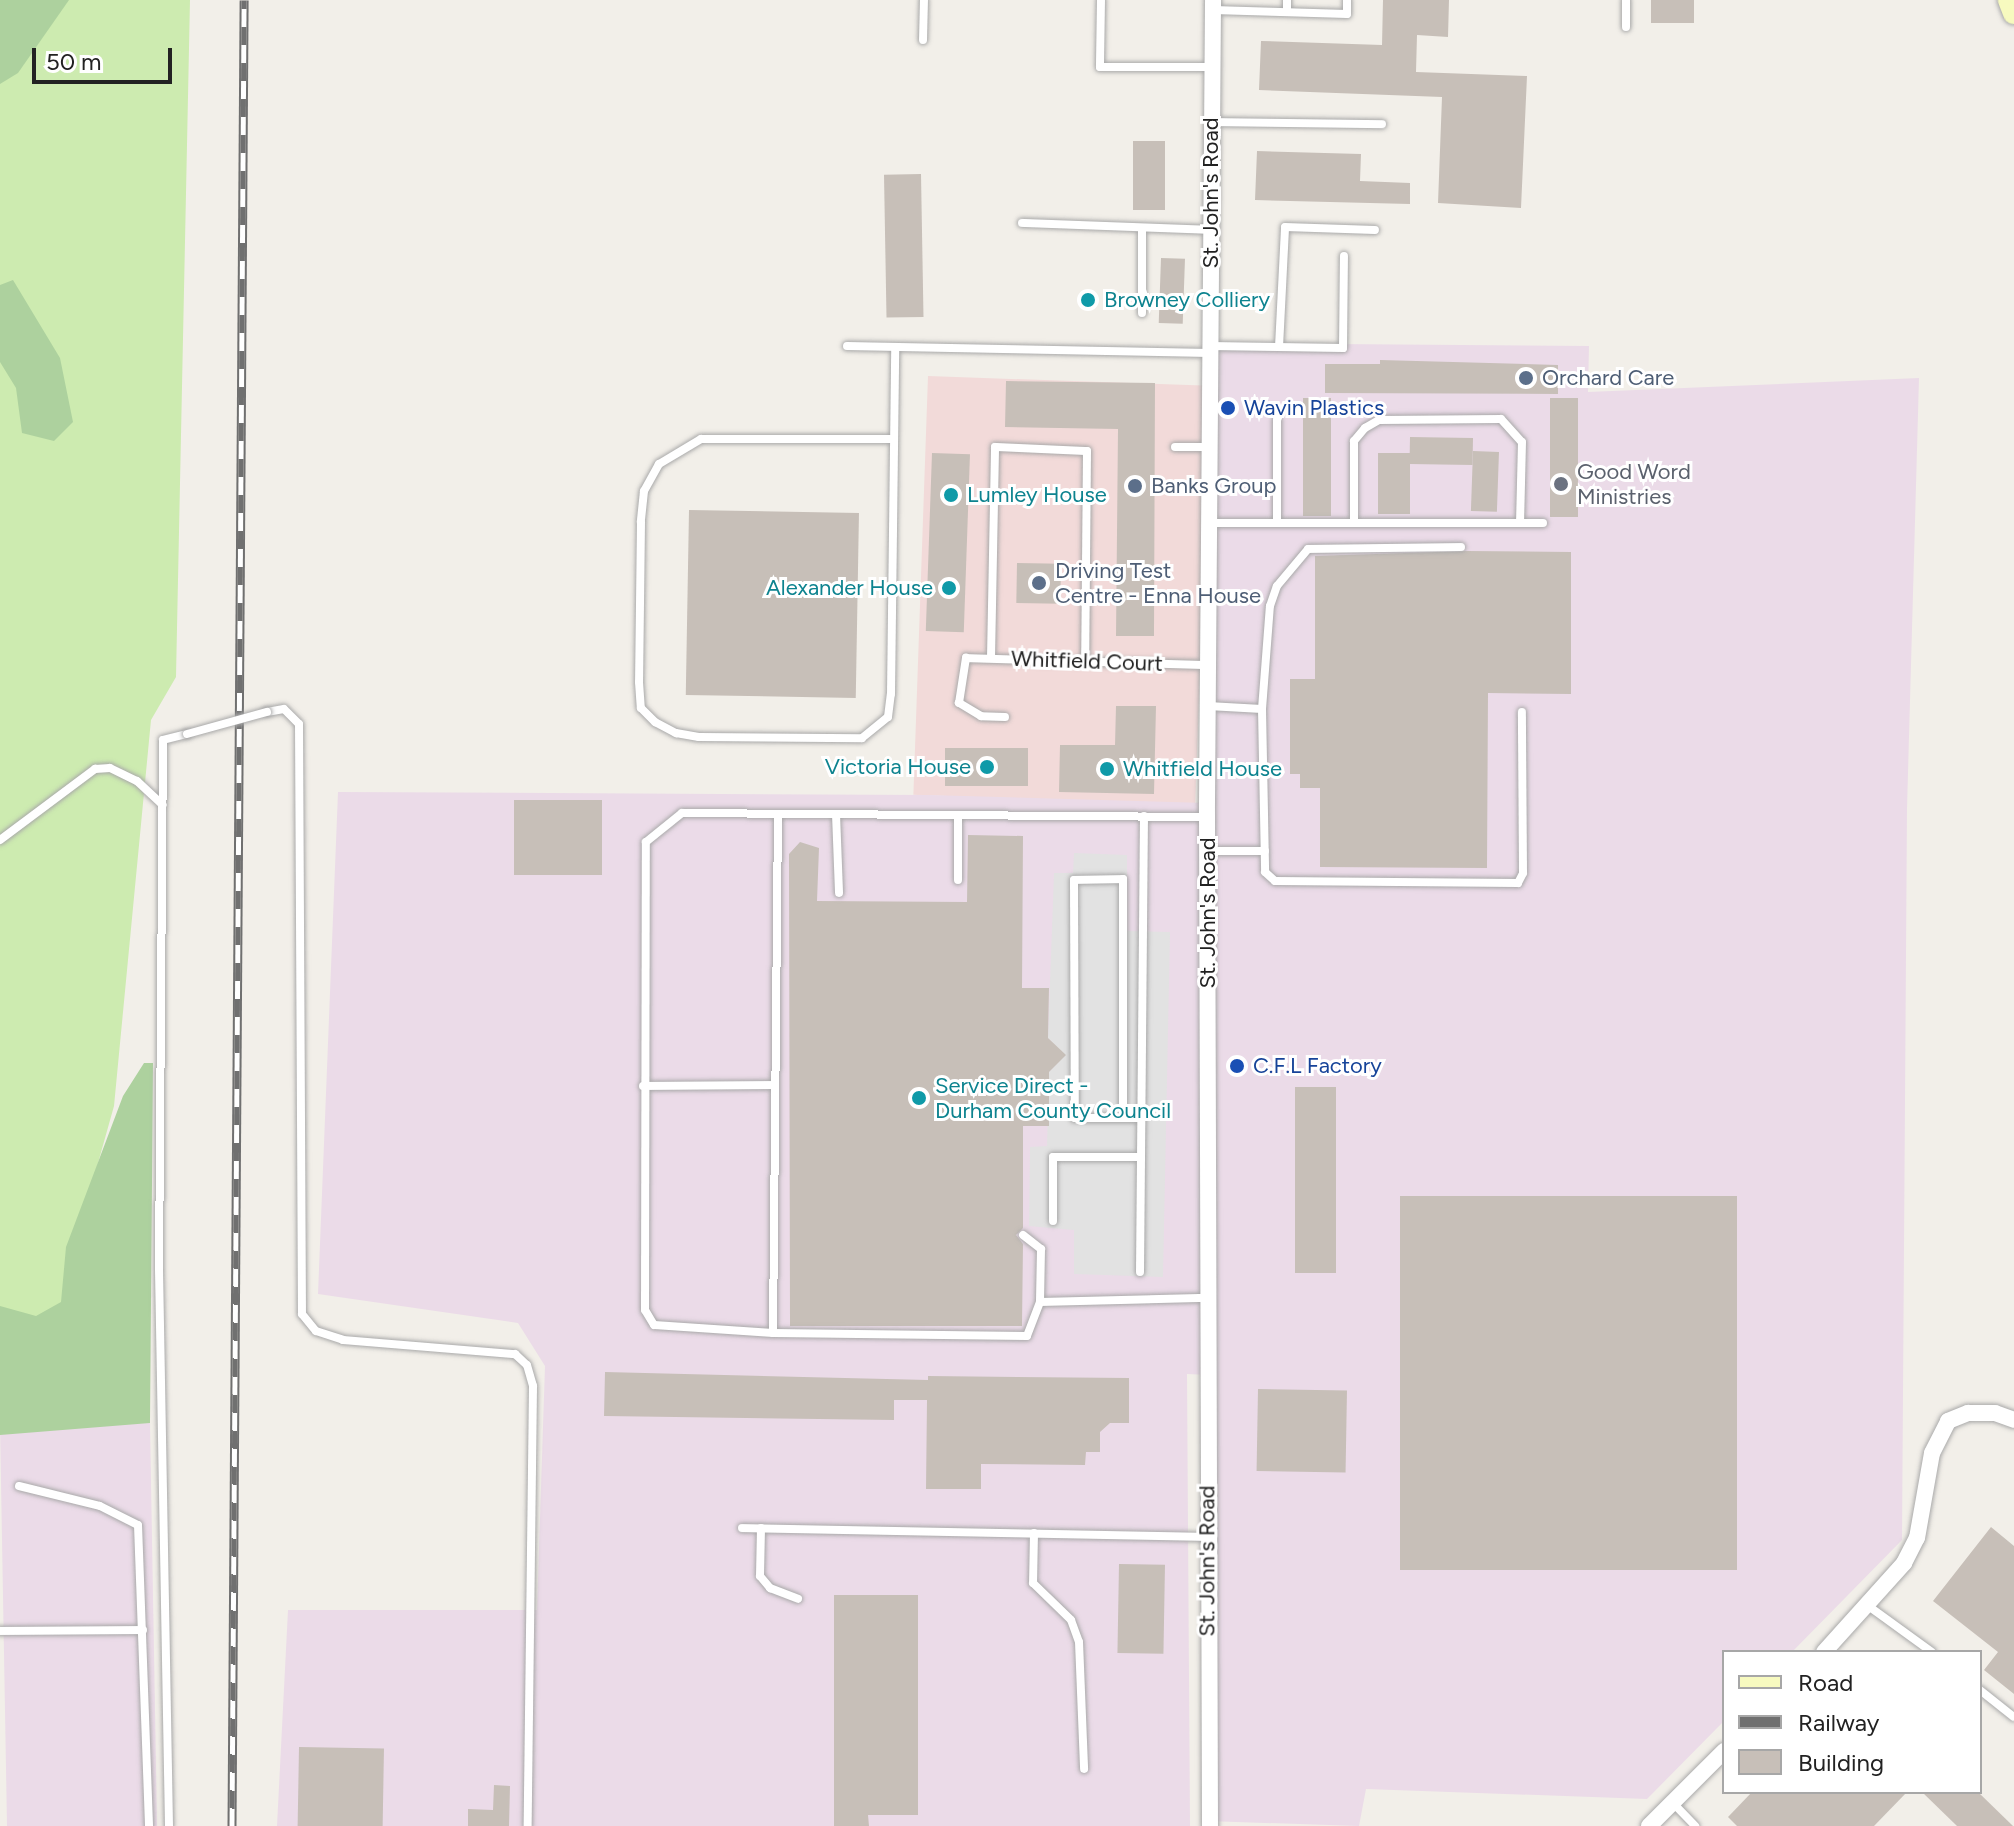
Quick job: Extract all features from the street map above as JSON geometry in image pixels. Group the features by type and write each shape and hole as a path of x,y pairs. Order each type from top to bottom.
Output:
{"main road":[{"path":"2009,0 2014,13"}],"street":[{"name":"St. John's Road","path":"1210,1826 1207,817 1213,5"},
{"path":"1826,1650 1904,1563 1917,1538 1932,1453 1948,1421 1968,1413 1995,1413 2014,1420"},
{"path":"1649,1826 1722,1753"}],"lane":[{"path":"923,40 924,0"},
{"path":"1101,0 1100,67 1211,67"},
{"path":"1287,0 1287,12"},
{"path":"1213,5 1347,14 1347,0"},
{"path":"1626,0 1626,27"},
{"path":"1212,122 1382,124"},
{"path":"1022,223 1210,230"},
{"path":"1279,347 1285,227 1375,230"},
{"path":"1142,228 1142,313"},
{"path":"847,346 1210,350 1343,348 1344,256"},
{"path":"893,439 701,439 659,464 644,491 641,708 676,733 699,737 862,738 888,717 891,694 895,348"},
{"path":"1277,419 1277,523"},
{"path":"1354,523 1354,441 1365,428 1379,420 1501,419 1522,442 1520,523"},
{"path":"991,658 995,447 1087,451 1085,661"},
{"path":"1175,447 1211,447"},
{"path":"1211,523 1543,523"},
{"path":"1461,547 1308,549 1277,586 1270,606 1262,709 1265,872 1275,881 1518,883 1523,873 1522,712"},
{"name":"Whitfield Court","path":"1005,717 981,716 959,703 966,658 1209,665"},
{"path":"1208,706 1262,709"},
{"path":"169,1826 159,1269 163,740 284,709 299,724 302,1314 316,1331 343,1340 515,1354 527,1365 533,1386 528,1826"},
{"path":"0,840 95,769 110,768 137,781 163,805"},
{"path":"1023,1235 1041,1249 1040,1302 1027,1336 669,1330 654,1325 645,1310 643,1086 646,842 682,813 1207,817"},
{"path":"773,1333 778,814"},
{"path":"836,814 839,893"},
{"path":"958,815 958,880"},
{"path":"1140,1272 1144,816"},
{"path":"1208,851 1265,851"},
{"path":"1123,1118 1123,1102 1123,1086 1123,1070 1123,1054 1123,1038 1123,1022 1123,1007 1123,991 1123,975 1123,959 1123,943 1123,927 1123,911 1123,895 1123,879 1074,880 1075,1118 1115,1118 1128,1118 1142,1118"},
{"path":"643,1086 773,1085"},
{"path":"1053,1221 1053,1157 1141,1157"},
{"path":"1040,1302 1210,1298"},
{"path":"19,1486 100,1506 138,1525 149,1826"},
{"path":"742,1528 1207,1537"},
{"path":"761,1528 760,1576 770,1588 798,1599"},
{"path":"1034,1533 1033,1583 1071,1620 1079,1642 1084,1769"},
{"path":"1867,1605 1929,1650"},
{"path":"0,1631 143,1630"},
{"path":"1982,1692 2014,1717"},
{"path":"1672,1803 1695,1826"}],"shaded area":[{"path":"1210,343 1589,346 1588,392 1919,378 1907,809 1902,1540 1794,1650 1722,1650 1722,1723 1647,1799 1366,1789 1359,1826 1207,1821 1209,1375 1187,1374 1190,1826 277,1826 288,1610 537,1610 545,1366 518,1323 318,1294 338,792 928,795 1206,803"},
{"path":"928,376 1210,386 1195,805 913,795"},
{"path":"1074,853 1127,855 1127,931 1170,932 1163,1277 1074,1274 1074,1230 1029,1226 1030,1147 1047,1146 1049,1072 1065,1055 1048,1038 1054,873 1073,873"},
{"path":"150,1423 157,1826 7,1826 0,1426"}],"green space":[{"path":"0,0 190,0 176,677 151,720 114,1106 68,1270 68,1317 0,1326"},
{"path":"0,0 69,0 18,73 0,84"},
{"path":"13,280 60,358 73,422 54,441 22,433 16,388 0,362 0,285"},
{"path":"144,1063 153,1063 150,1423 0,1435 0,1306 36,1316 61,1302 66,1247 123,1096"}],"building":[{"path":"1383,0 1449,0 1448,37 1417,35 1416,72 1527,76 1521,208 1438,203 1442,97 1259,90 1261,41 1382,45"},
{"path":"1651,0 1694,0 1694,23 1651,23"},
{"path":"1133,141 1165,141 1165,210 1133,210"},
{"path":"1257,151 1361,154 1360,181 1410,183 1410,204 1255,200"},
{"path":"921,174 923,317 887,318 884,175"},
{"path":"1161,258 1185,259 1183,324 1159,323"},
{"path":"1380,360 1558,365 1558,394 1325,393 1325,364 1380,364"},
{"name":"Banks Group","path":"1006,381 1155,383 1154,636 1116,636 1118,429 1005,427"},
{"path":"1303,398 1331,398 1331,516 1303,516"},
{"path":"1550,398 1578,398 1578,517 1550,517"},
{"path":"1410,437 1473,438 1473,465 1410,464"},
{"path":"1473,451 1499,452 1497,512 1471,511"},
{"path":"932,453 970,454 964,632 926,631"},
{"path":"1378,453 1410,453 1410,514 1378,514"},
{"path":"689,510 859,513 856,698 686,695"},
{"path":"1467,551 1571,552 1571,694 1488,693 1487,868 1320,867 1320,788 1300,788 1300,774 1290,774 1290,679 1315,679 1315,556"},
{"name":"Driving Test Centre - Enna House","path":"1017,563 1061,564 1060,604 1016,603"},
{"name":"Whitfield House","path":"1116,706 1156,706 1154,794 1059,792 1060,745 1115,745"},
{"name":"Victoria House","path":"945,748 1028,748 1028,786 945,786"},
{"path":"514,800 602,800 602,875 514,875"},
{"name":"Service Direct - Durham County Council","path":"968,835 1023,836 1022,988 1049,988 1048,1038 1066,1055 1049,1072 1049,1126 1023,1126 1023,1228 1016,1235 1023,1244 1022,1326 790,1326 789,854 800,842 819,848 817,901 967,902"},
{"path":"1295,1087 1336,1087 1336,1273 1295,1273"},
{"path":"1400,1196 1737,1196 1737,1570 1400,1570"},
{"path":"605,1372 928,1380 928,1376 1129,1378 1129,1423 1110,1423 1100,1432 1100,1452 1086,1452 1085,1465 981,1464 981,1489 926,1489 927,1400 894,1400 894,1420 604,1416"},
{"path":"1258,1389 1347,1391 1346,1473 1257,1471"},
{"path":"1991,1527 2014,1546 2014,1694 1984,1670 1998,1652 1933,1601"},
{"path":"1119,1564 1165,1565 1163,1654 1117,1653"},
{"path":"834,1595 918,1595 918,1815 868,1815 869,1826 834,1826"},
{"path":"299,1747 384,1748 383,1826 298,1826"},
{"path":"494,1785 510,1786 509,1826 468,1826 468,1809 493,1810"},
{"path":"1750,1794 1905,1794 1874,1826 1737,1826 1728,1817"},
{"path":"1924,1794 1980,1794 2013,1826 1957,1826"}],"railway":[{"path":"232,1826 244,0"}],"place":[{"name":"Browney Colliery","path":"1088,300"},
{"name":"Orchard Care","path":"1526,378"},
{"name":"Wavin Plastics","path":"1228,408"},
{"name":"Good Word Ministries","path":"1561,484"},
{"name":"Banks Group","path":"1135,486"},
{"name":"Lumley House","path":"951,495"},
{"name":"Driving Test Centre - Enna House","path":"1039,583"},
{"name":"Alexander House","path":"949,588"},
{"name":"Victoria House","path":"987,767"},
{"name":"Whitfield House","path":"1107,769"},
{"name":"C.F.L Factory","path":"1237,1066"},
{"name":"Service Direct - Durham County Council","path":"919,1098"}]}
